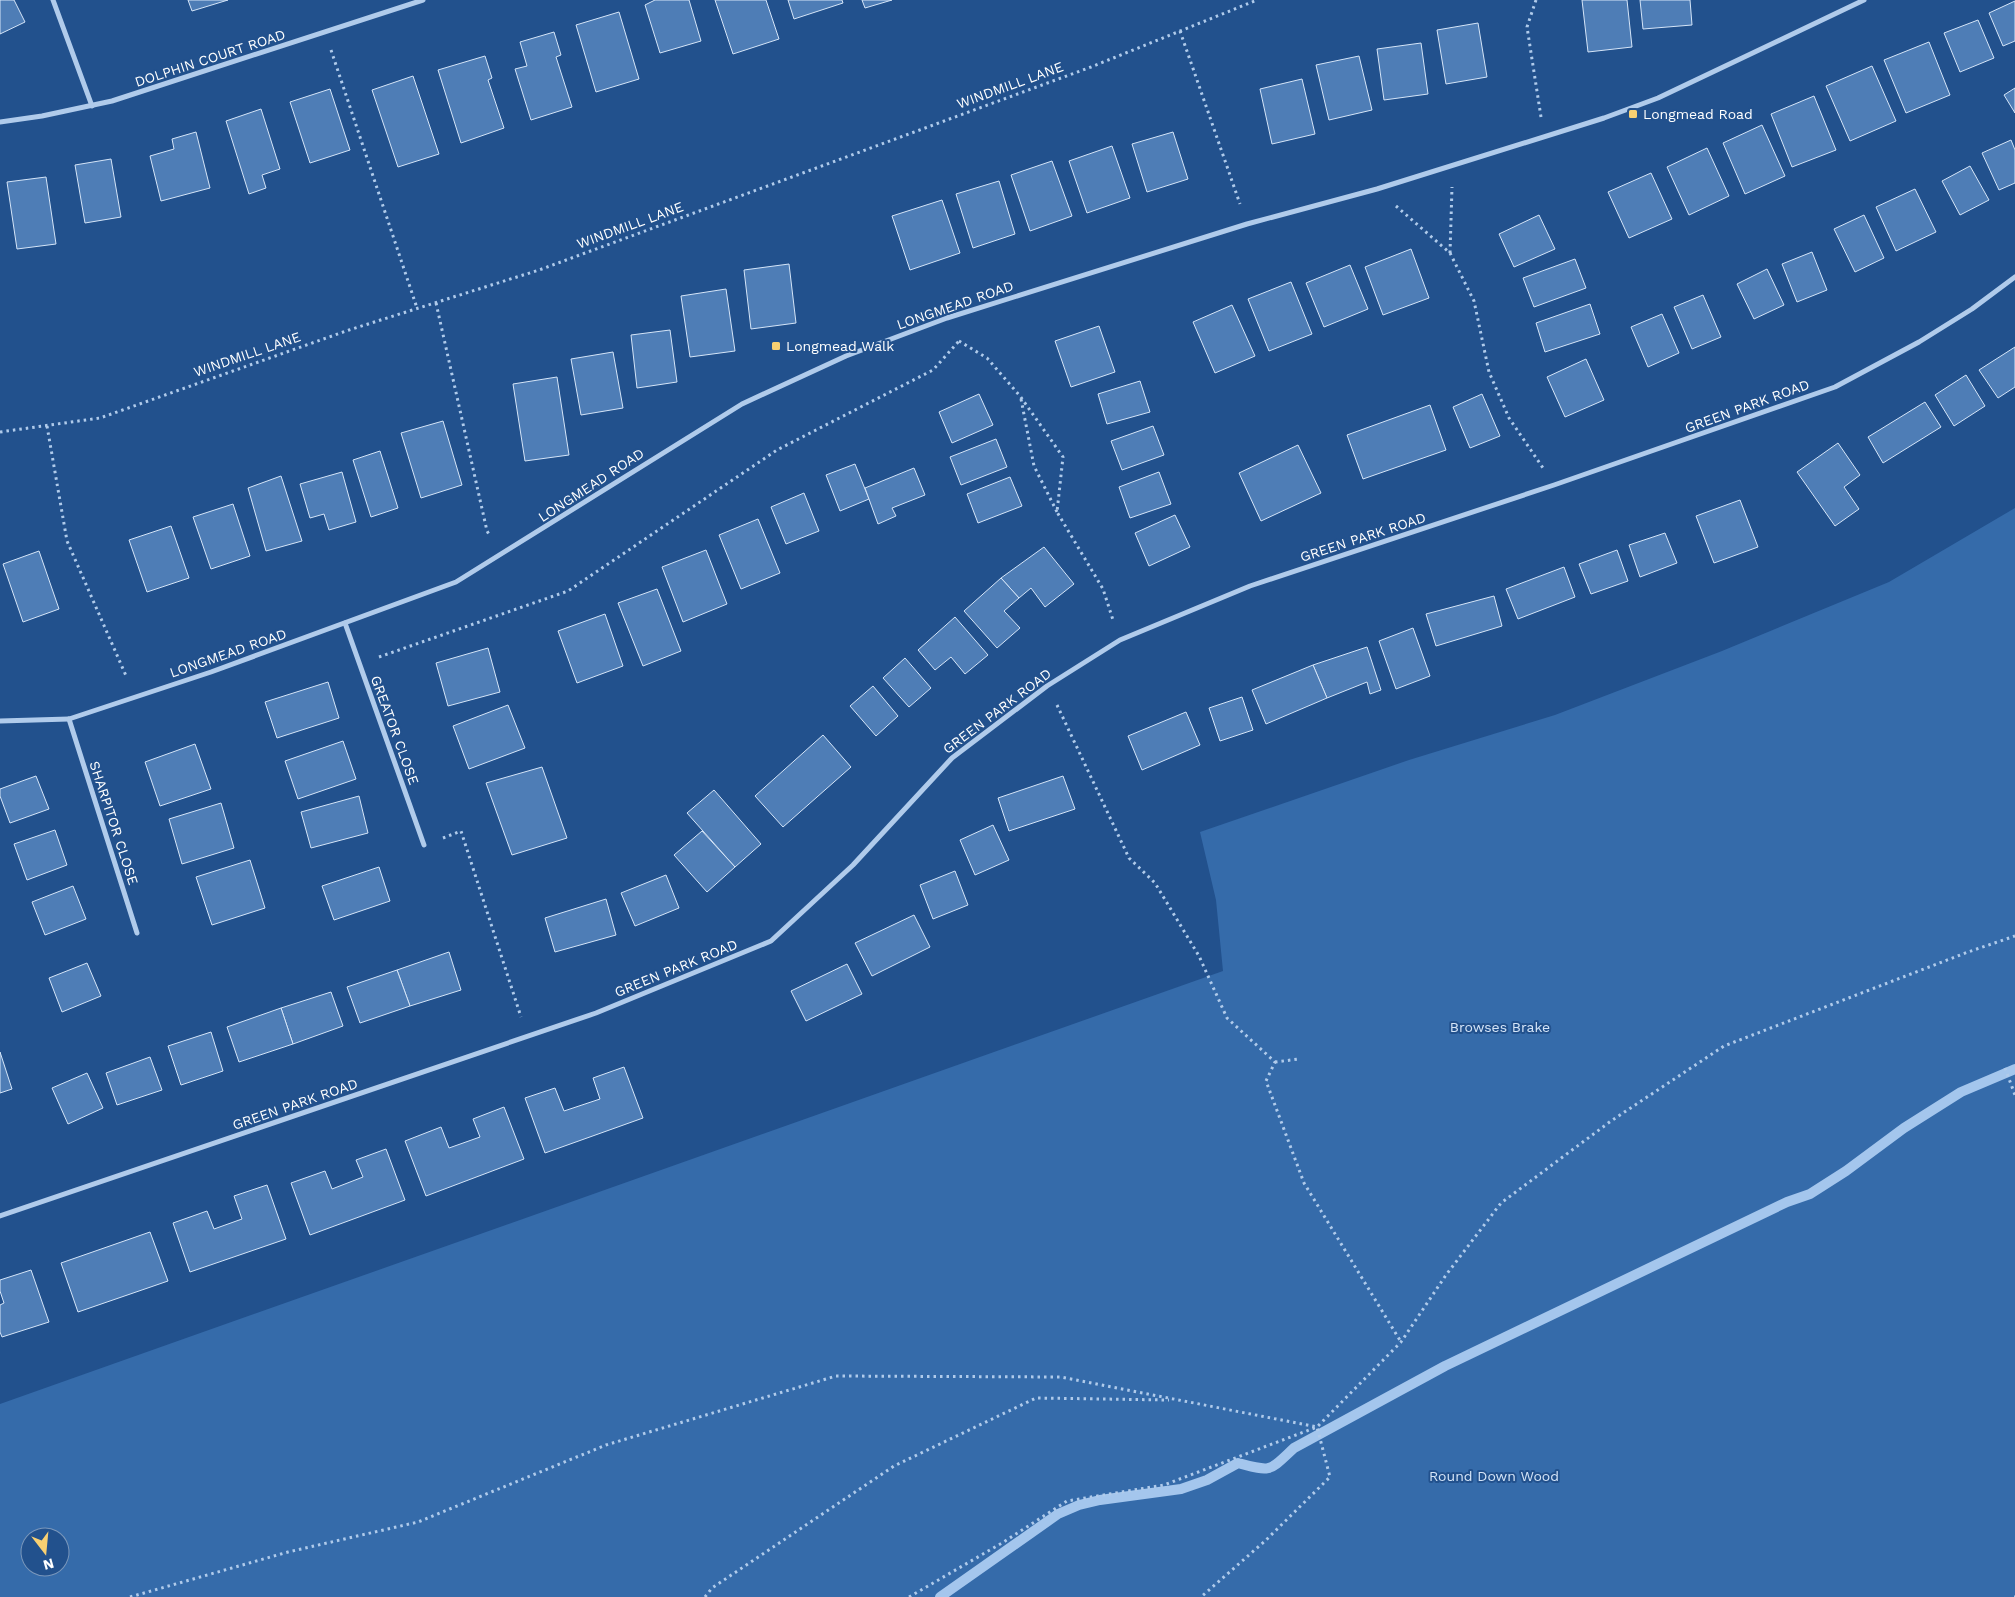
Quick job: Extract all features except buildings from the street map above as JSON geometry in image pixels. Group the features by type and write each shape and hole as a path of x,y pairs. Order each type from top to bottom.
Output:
{"street":[{"path":"53,0 92,106"},
{"name":"DOLPHIN COURT ROAD","path":"0,122 92,106 422,0"},
{"name":"LONGMEAD ROAD","path":"0,721 69,720 456,582 742,404 846,356 946,318 1247,224 1377,189 1604,118 1658,98 1864,0"},
{"name":"GREEN PARK ROAD","path":"0,1216 596,1013 771,941 853,865 952,758 1047,686 1120,640 1250,586 1554,485 1835,387 1919,342 1972,309 2015,277"},
{"name":"GREATOR CLOSE","path":"345,623 424,845"},
{"name":"SHARPITOR CLOSE","path":"69,720 137,933"}],"path":[{"name":"WINDMILL LANE","path":"0,432 100,418 349,330 539,270 1091,67 1257,0"},
{"path":"1536,0 1527,27 1544,136"},
{"path":"1180,31 1247,224"},
{"path":"325,32 417,308"},
{"path":"1450,253 1453,166"},
{"path":"1377,189 1450,253 1474,301 1489,372 1509,418 1554,485"},
{"path":"436,304 487,531 501,555"},
{"path":"946,318 959,342 987,358 1020,396 1063,457 1057,512"},
{"path":"359,664 568,591 778,450 933,370 959,342"},
{"path":"1020,396 1034,466 1057,512 1103,589 1120,640"},
{"path":"47,426 68,541 136,697"},
{"path":"1047,686 1129,858 1155,883 1199,956 1228,1018 1275,1062"},
{"path":"424,845 460,831 527,1037"},
{"path":"908,1597 1002,1542 1067,1501 1164,1485 1317,1426 1401,1342 1446,1275 1501,1202 1611,1121 1724,1046 1959,955 2015,936"},
{"path":"1275,1062 1299,1059"},
{"path":"1275,1062 1266,1081 1304,1182 1401,1342"},
{"path":"2005,1068 2015,1095"},
{"path":"130,1597 288,1552 418,1522 606,1445 836,1376 1061,1377 1317,1426"},
{"path":"705,1597 712,1588 894,1466 1036,1398 1178,1400"},
{"path":"1201,1597 1265,1541 1330,1477 1317,1426"}],"green space":[{"name":"Browses Brake","path":"2015,508 2015,1597 0,1597 0,1404 1223,971 1216,900 1200,832 1409,760 1555,715 1722,651 1889,582"}],"waterway":[{"path":"940,1597 1058,1514 1079,1505 1100,1500 1181,1489 1207,1480 1238,1463 1264,1469 1274,1466 1294,1448 1445,1366 1787,1202 1810,1194 1846,1171 1904,1128 1961,1092 2015,1069"}],"place":[{"name":"Longmead Road","path":"1633,114"},
{"name":"Longmead Walk","path":"776,346"}],"park label":[{"name":"Round Down Wood","path":"1494,1476"}]}
